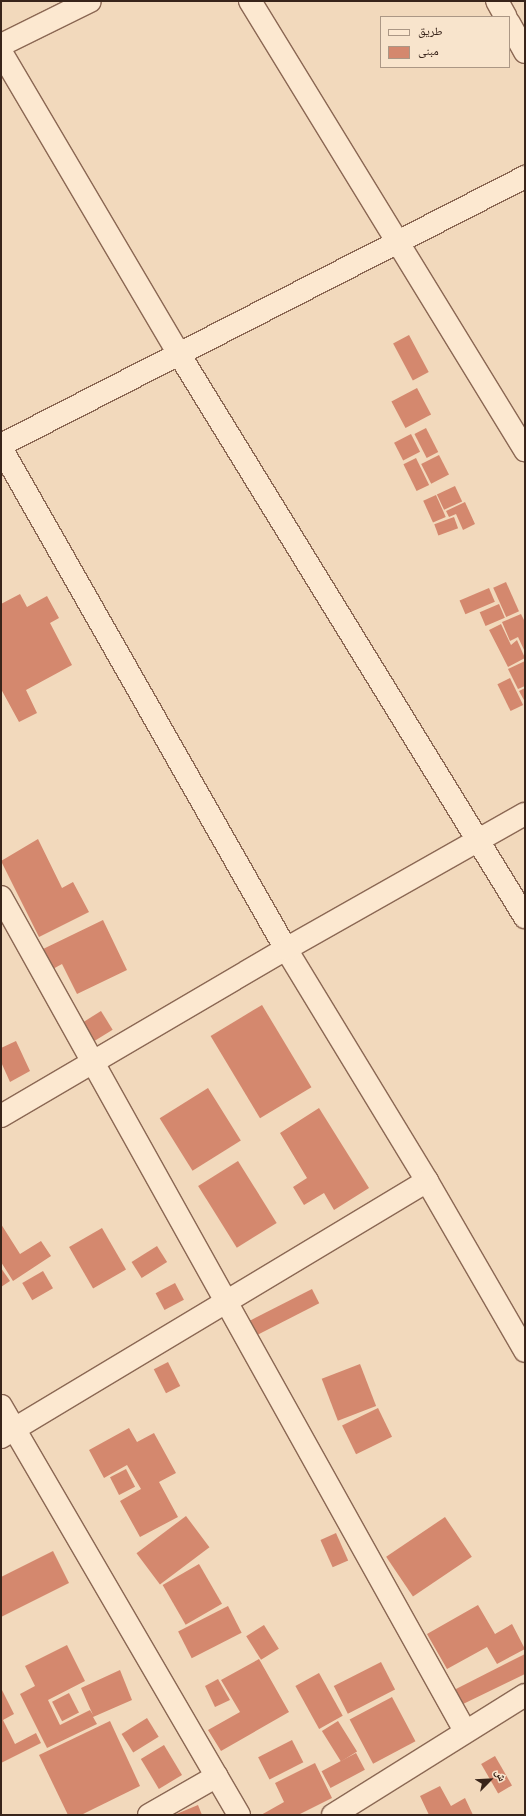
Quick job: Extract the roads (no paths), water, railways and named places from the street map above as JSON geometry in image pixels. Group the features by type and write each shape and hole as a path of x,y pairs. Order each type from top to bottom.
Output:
{"street":[{"path":"1,45 90,1"},
{"path":"250,1 396,242 525,450"},
{"path":"497,1 505,16"},
{"path":"510,25 525,52"},
{"path":"1,52 179,354 525,917"},
{"path":"525,177 396,242 1,447 286,949 427,1181 525,1351"},
{"path":"1,1116 95,1063 286,949 479,842 525,814"},
{"path":"1,897 228,1301 465,1731"},
{"path":"8,1432 427,1181"},
{"path":"1,1406 8,1432 217,1776 239,1815"},
{"path":"333,1815 465,1731 525,1695"},
{"path":"149,1815 217,1776"}]}
